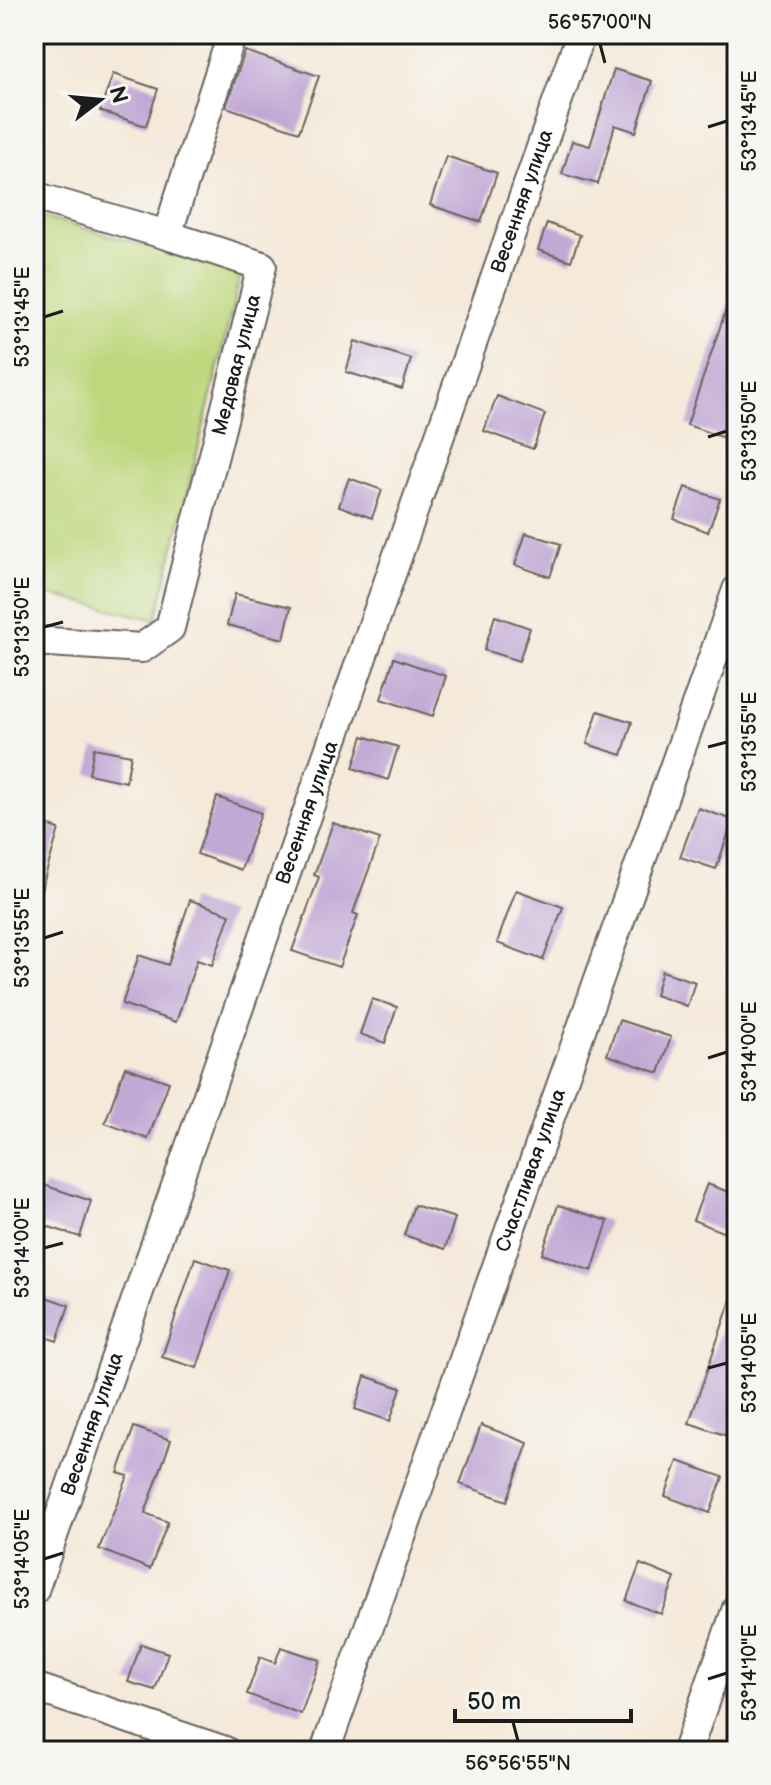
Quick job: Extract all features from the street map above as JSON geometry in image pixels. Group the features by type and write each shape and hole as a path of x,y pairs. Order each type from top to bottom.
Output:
{"street":[{"path":"34,196 167,235 232,34"},
{"name":"Весенняя улица","path":"34,1590 581,34"},
{"name":"Медовая улица","path":"34,641 142,648 170,628 262,266 167,235"},
{"name":"Счастливая улица","path":"325,1751 737,590"},
{"path":"687,1751 737,1608"},
{"path":"34,1687 225,1751"}],"green space":[{"path":"34,214 241,273 156,620 34,591"}],"building":[{"path":"245,51 319,76 299,132 226,107"},
{"path":"614,69 652,81 636,132 615,125 598,184 562,174 572,141 590,146"},
{"path":"113,74 158,89 146,126 100,111"},
{"path":"446,156 497,173 481,222 430,205"},
{"path":"547,223 580,235 571,261 538,250"},
{"path":"735,283 737,400 724,438 687,425"},
{"path":"355,341 411,359 402,389 346,372"},
{"path":"497,396 545,414 533,449 484,431"},
{"path":"349,478 382,490 372,518 339,506"},
{"path":"685,487 720,499 708,532 674,519"},
{"path":"526,533 561,544 550,577 515,565"},
{"path":"235,594 291,607 284,639 227,625"},
{"path":"495,616 530,628 519,661 484,650"},
{"path":"394,658 446,676 433,716 381,699"},
{"path":"598,711 632,722 622,755 587,744"},
{"path":"363,736 398,747 388,780 353,768"},
{"path":"94,748 131,755 126,782 89,774"},
{"path":"217,797 261,813 241,870 197,854"},
{"path":"698,808 733,820 716,869 680,857"},
{"path":"34,821 59,829 39,897 34,896"},
{"path":"333,823 380,839 353,913 358,915 339,967 292,951 319,877 314,875"},
{"path":"516,890 563,907 543,960 497,943"},
{"path":"190,900 230,914 212,965 197,960 176,1022 122,1004 139,955 168,965"},
{"path":"662,971 695,982 687,1006 655,995"},
{"path":"372,999 397,1007 385,1043 360,1034"},
{"path":"619,1020 671,1037 659,1073 607,1055"},
{"path":"125,1067 169,1082 148,1139 105,1123"},
{"path":"707,1184 737,1195 737,1209 727,1234 693,1220"},
{"path":"44,1185 91,1201 80,1237 34,1222"},
{"path":"414,1205 455,1218 445,1249 404,1235"},
{"path":"558,1205 608,1221 592,1271 542,1254"},
{"path":"195,1258 230,1270 197,1368 162,1357"},
{"path":"734,1291 737,1291 737,1439 689,1423"},
{"path":"34,1293 69,1305 57,1341 34,1333"},
{"path":"365,1376 401,1388 390,1421 355,1409"},
{"path":"481,1425 528,1443 507,1501 460,1484"},
{"path":"134,1427 171,1440 145,1513 168,1522 150,1569 99,1549 128,1476 118,1473"},
{"path":"678,1461 723,1477 710,1513 665,1496"},
{"path":"640,1564 675,1578 661,1614 626,1601"},
{"path":"141,1644 168,1653 155,1690 128,1682"},
{"path":"281,1647 320,1660 301,1714 247,1694 260,1657 275,1663"}]}
